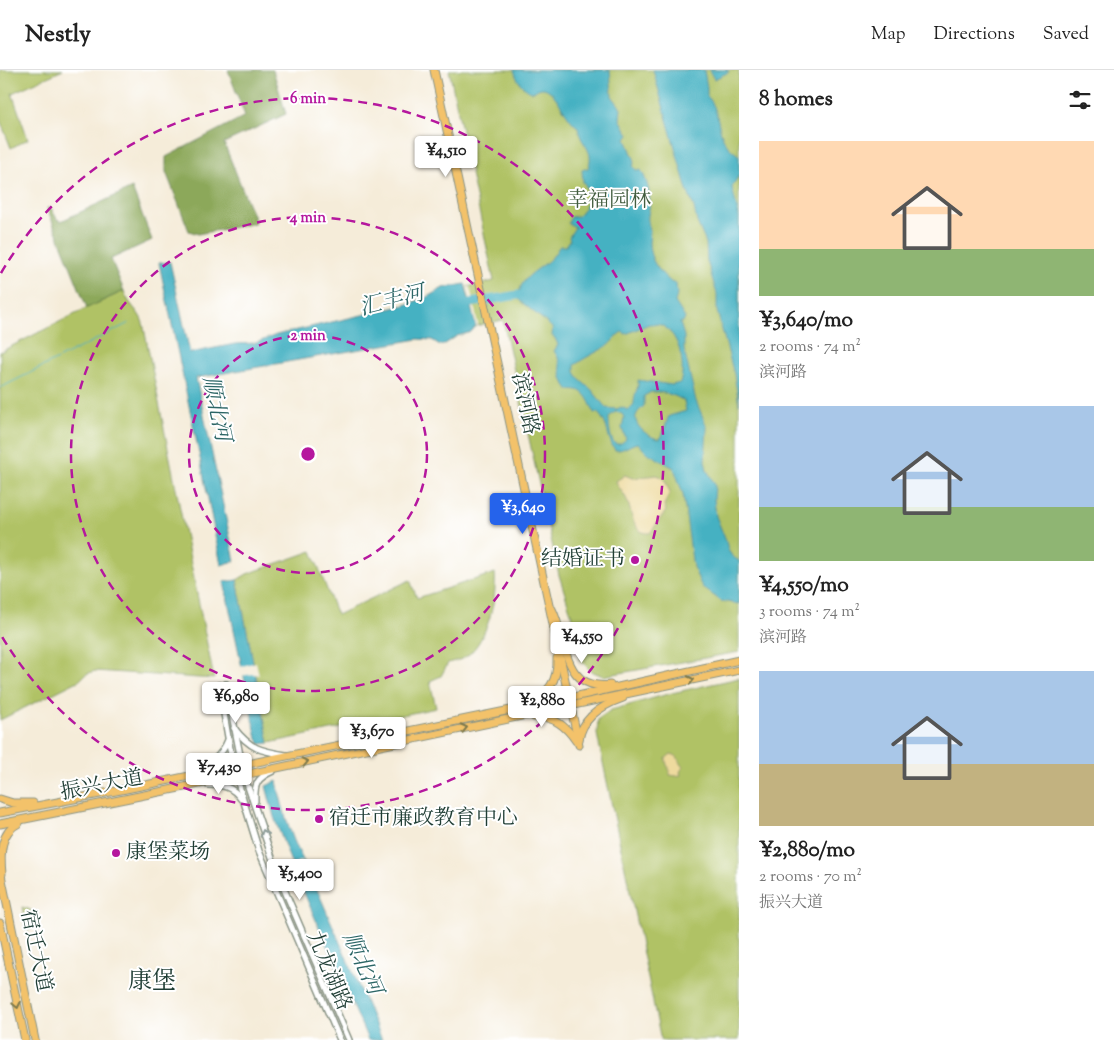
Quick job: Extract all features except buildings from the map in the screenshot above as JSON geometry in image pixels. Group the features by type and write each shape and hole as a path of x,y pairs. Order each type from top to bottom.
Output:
{"main road":[{"name":"滨河路","path":"434,70 579,745"},
{"path":"548,600 557,618 570,666 584,681 604,686 652,679"},
{"path":"501,712 530,702 542,695 555,680 557,660 548,600"},
{"name":"振兴大道","path":"0,824 240,776 503,720 652,679 739,660"},
{"name":"振兴大道","path":"0,813 501,712 662,686 739,670"},
{"path":"579,745 580,734 584,726 592,714 600,708 608,703 662,686"},
{"path":"503,720 541,716 550,718 566,728 579,745"},
{"path":"0,799 13,803 53,803"},
{"path":"2,882 1,844 6,832 14,825 53,814"},
{"name":"宿迁大道","path":"0,870 35,1040"},
{"name":"宿迁大道","path":"0,923 25,1040"}],"street":[{"name":"九龙湖路","path":"226,684 237,766"},
{"name":"九龙湖路","path":"219,685 228,739 240,776 255,809 278,875 349,1040"},
{"path":"233,727 242,739 256,748 290,755"},
{"path":"190,776 217,758 223,752 228,739"},
{"path":"255,809 254,794 257,782 261,776 284,766"},
{"name":"九龙湖路","path":"240,776 244,804 259,851 340,1040"},
{"path":"195,785 226,786 238,794 244,804"}],"green space":[{"path":"0,70 63,70 12,93 28,139 11,148 0,120"},
{"path":"228,70 273,70 286,114 224,143 256,223 198,234 189,231 166,172 166,157 245,116"},
{"name":"幸福园林","path":"449,70 739,70 739,652 603,676 591,671 581,661 575,626 559,575 503,320 476,326 467,287 494,281"},
{"path":"132,188 152,240 111,259 124,291 87,308 47,208 51,208 57,219 61,221"},
{"path":"124,291 143,323 214,679 95,671 0,720 0,352"},
{"path":"312,551 337,615 410,580 417,598 495,573 493,606 481,640 467,656 448,663 441,676 430,681 436,708 269,743 237,580 247,574"},
{"path":"739,678 739,1040 661,1040 597,734 598,719 611,710 672,693"},
{"path":"22,907 31,910 34,926 27,932"}],"sand":[{"path":"625,475 632,478 657,475 665,480 670,493 664,505 666,511 650,533 644,533 636,526 626,498 616,481"},
{"path":"671,754 678,758 683,767 680,772 681,775 670,775 666,758"}],"water":[{"path":"514,70 610,70 612,96 621,108 620,119 629,135 626,139 635,161 633,166 637,171 641,170 648,186 650,198 648,219 650,231 649,249 656,266 663,275 672,283 676,283 677,295 675,302 685,318 680,323 684,336 684,350 696,401 707,427 705,461 707,470 715,485 716,516 728,550 739,561 739,604 721,601 702,587 693,567 683,494 674,468 646,452 638,443 615,450 602,418 598,413 594,413 585,396 579,390 569,390 565,385 559,360 554,351 558,345 552,336 552,328 518,299 522,284 526,279 548,261 560,246 566,246 570,240 569,237 575,227 568,223 571,217 578,216 588,200 588,191 583,182 582,170 588,168 590,156 578,127 569,118 556,98 547,89 542,88 531,92 528,90 518,80","holes":["649,324 661,325 673,335 682,360 680,383 672,385 638,380 638,387 632,407 628,410 621,407 617,409 606,408 592,390 580,380 575,372 575,365 607,346 622,332 626,334","651,392 660,392 684,401 686,411 669,416 660,439 648,434 637,424 636,416 644,406 644,396","615,412 621,413 624,417 622,428 626,439 621,443 617,444 611,438 609,417"]},
{"path":"653,70 704,70 707,96 714,107 721,133 728,146 739,156 739,175 732,187 739,217 739,404 734,374 717,311 717,294 707,261 706,243 687,190"},
{"path":"709,70 727,70 729,72 714,79"},
{"path":"170,262 190,353 235,344 256,343 276,335 405,305 427,297 443,288 465,284 476,326 471,332 457,336 440,345 432,340 418,339 196,378 235,561 221,565 159,263"},
{"path":"237,580 269,743 260,744 257,739 224,582"},
{"path":"277,781 282,805 294,840 382,1040 368,1040 292,865 274,817 266,786"}],"pier":[{"path":"467,287 470,287 478,325 476,326"},
{"path":"256,662 259,675 241,676 239,667"},
{"path":"302,860 310,873 295,879 289,866"}],"waterway":[{"name":"汇丰河","path":"459,305 518,295"},
{"path":"0,388 129,323"}],"place":[{"name":"结婚证书","path":"635,560"},
{"name":"宿迁市廉政教育中心","path":"319,819"},
{"name":"康堡菜场","path":"116,853"}],"district":[{"name":"康堡","path":"152,982"}],"water label":[{"name":"顺北河","path":"215,409"},
{"name":"顺北河","path":"361,964"}]}
